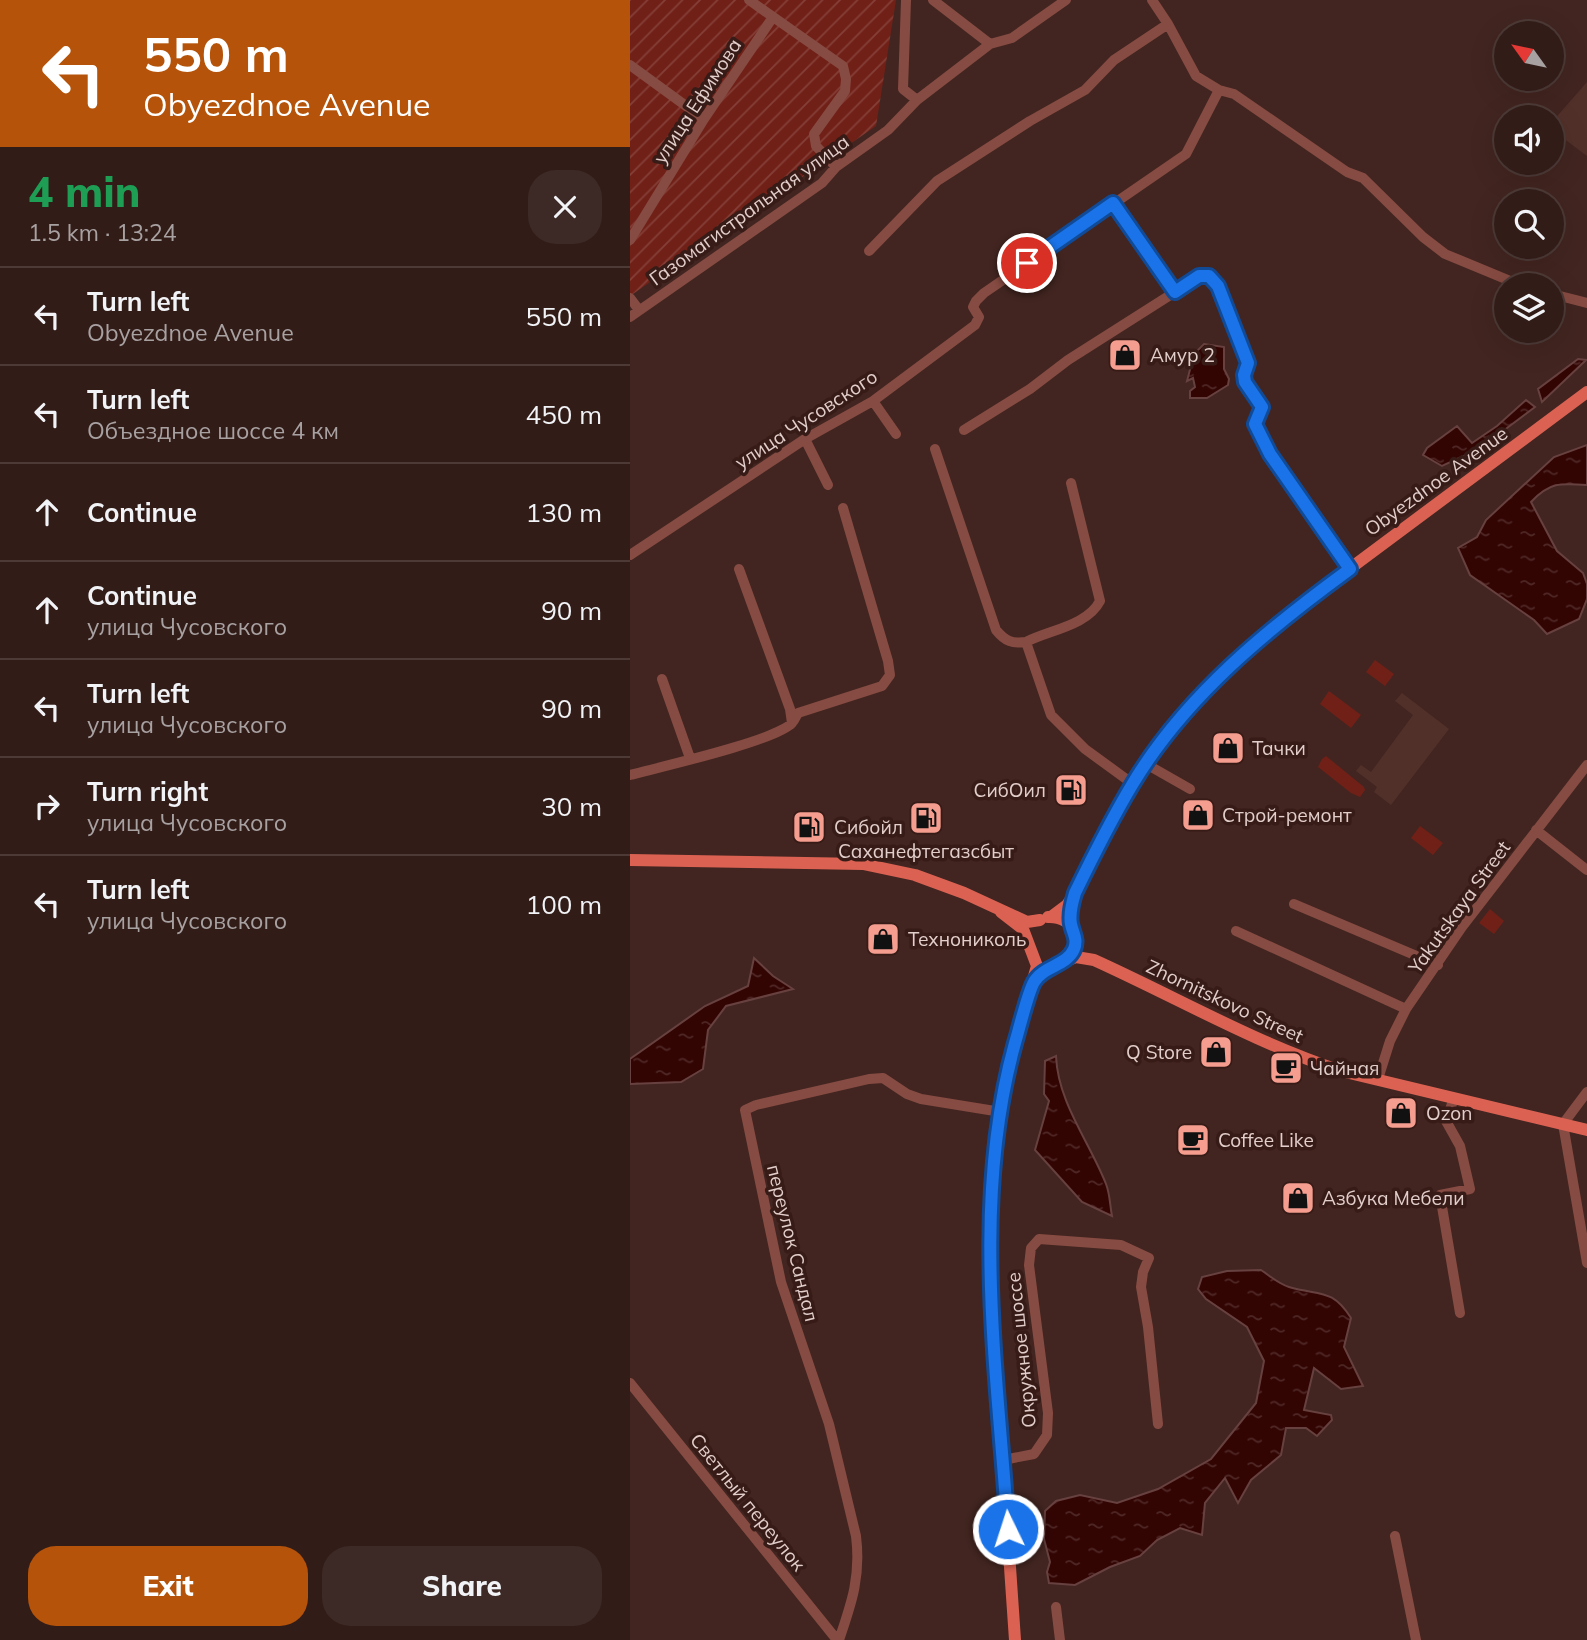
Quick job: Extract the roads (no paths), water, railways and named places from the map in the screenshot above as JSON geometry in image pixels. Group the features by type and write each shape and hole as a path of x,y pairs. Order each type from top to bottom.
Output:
{"main road":[{"name":"Obyezdnoe Avenue","path":"1046,918 1067,905 1133,783 1210,685 1268,632 1587,393"},
{"path":"630,860 863,864 915,875 964,893 1027,922 1046,918 1065,920 1073,929 1075,947 1072,954 1044,970 1033,982"},
{"name":"Obyezdnoe Avenue","path":"1073,929 1071,906 1075,893"},
{"path":"1001,912 1023,929 1037,966 1014,1045 1001,1112 990,1208 990,1276 1015,1640"},
{"path":"1046,918 1031,930 1031,949 1040,960 1050,964 1061,962"},
{"name":"Zhornitskovo Street","path":"1073,929 1080,948 1094,960 1266,1043 1313,1062 1587,1130"},
{"name":"Zhornitskovo Street","path":"1061,962 1076,957 1094,960"}],"street":[{"path":"749,0 843,66 845,91 814,134 816,146 836,167"},
{"path":"906,0 904,89 917,100 990,44 1012,38 1066,0"},
{"path":"933,0 990,44"},
{"path":"1152,0 1196,76 1219,90 1234,94 1348,172 1363,178 1423,237 1445,254 1494,274"},
{"name":"улица Ефимова","path":"630,240 704,119 773,17"},
{"path":"869,251 937,181 1030,121 1085,90 1115,60 1168,24"},
{"path":"630,65 704,119"},
{"name":"улица Чусовского","path":"630,555 805,439 873,401 975,325 979,317 973,307 984,293 1186,154 1219,90"},
{"name":"Газомагистральная улица","path":"634,314 822,183 836,167 888,130 917,100"},
{"path":"1113,203 1175,292"},
{"path":"964,430 1199,276 1209,276 1218,286 1248,363 1245,382 1262,407 1255,424 1270,454 1350,569"},
{"path":"1564,297 1587,303"},
{"path":"630,298 634,314"},
{"path":"873,401 895,434"},
{"path":"805,439 828,485"},
{"path":"935,449 996,630 1003,639 1015,643 1026,642 1087,617 1095,611 1100,601 1071,483"},
{"path":"630,775 736,747 792,723 798,713 882,686 890,675 888,662 843,508"},
{"path":"739,569 790,709 792,723"},
{"path":"1026,642 1051,715 1085,749 1133,783"},
{"path":"662,679 690,758"},
{"path":"1146,764 1190,789"},
{"name":"Yakutskaya Street","path":"1378,1079 1390,1041 1406,1009 1462,927 1587,765"},
{"path":"1535,830 1587,870"},
{"path":"1294,904 1438,965"},
{"path":"1236,931 1406,1009"},
{"name":"переулок Сандал","path":"838,1640 858,1580 859,1555 856,1536 832,1436 781,1282 745,1111 756,1105 869,1079 883,1079 921,1099 1001,1112"},
{"path":"1587,1092 1563,1124 1587,1263"},
{"path":"1454,1098 1447,1121 1460,1146 1470,1189 1440,1195 1460,1312"},
{"name":"Окружное шоссе","path":"1003,1460 1034,1454 1047,1436 1048,1413 1029,1265 1031,1248 1039,1239 1121,1245 1149,1258 1141,1287 1158,1424"},
{"name":"Светлый переулок","path":"631,1384 838,1640"},
{"path":"1395,1536 1416,1640"},
{"path":"1056,1607 1060,1640"}],"water":[{"path":"1204,344 1224,347 1224,369 1229,379 1228,385 1207,398 1190,398 1190,391 1195,387 1193,378 1187,381 1194,354"},
{"path":"1578,359 1586,360 1542,402 1538,389"},
{"path":"1526,400 1535,407 1479,449 1442,466 1423,455 1427,448 1457,426 1472,443 1497,426"},
{"path":"1587,445 1587,485 1556,485 1531,502 1557,551 1583,573 1587,584 1587,599 1579,619 1547,634 1534,620 1470,575 1458,548 1477,537 1486,520 1554,457"},
{"path":"754,958 773,976 793,989 726,1006 708,1030 703,1069 681,1082 630,1084 630,1059 705,1006 748,986"},
{"path":"1056,1056 1062,1090 1106,1184 1112,1216 1082,1202 1035,1150 1049,1101 1044,1094 1045,1061"},
{"path":"1261,1270 1285,1286 1331,1297 1344,1308 1351,1318 1344,1347 1363,1386 1341,1389 1314,1368 1304,1410 1331,1415 1332,1420 1317,1436 1306,1428 1286,1428 1281,1455 1251,1480 1238,1503 1225,1478 1205,1503 1202,1535 1180,1528 1157,1540 1140,1556 1110,1567 1075,1585 1049,1583 1047,1572 1050,1562 1044,1539 1045,1511 1056,1501 1080,1495 1117,1503 1158,1489 1211,1459 1256,1403 1264,1361 1247,1327 1206,1299 1198,1289 1202,1277 1227,1271"}],"place":[{"name":"Амур 2","path":"1125,355"},
{"name":"Тачки","path":"1228,748"},
{"name":"СибОил","path":"1071,790"},
{"name":"Строй-ремонт","path":"1198,815"},
{"name":"Саханефтегазсбыт","path":"926,818"},
{"name":"Сибойл","path":"809,827"},
{"name":"Технониколь","path":"883,939"},
{"name":"Q Store","path":"1216,1052"},
{"name":"Чайная","path":"1286,1068"},
{"name":"Ozon","path":"1401,1113"},
{"name":"Coffee Like","path":"1193,1140"},
{"name":"Азбука Мебели","path":"1298,1198"}]}
